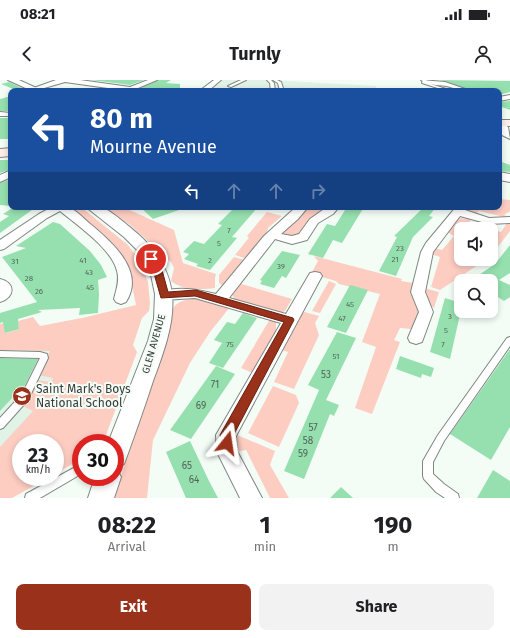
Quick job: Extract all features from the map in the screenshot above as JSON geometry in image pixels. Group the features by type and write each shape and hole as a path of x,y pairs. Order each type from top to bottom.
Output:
{"street":[{"path":"12,80 32,88"},
{"path":"42,88 63,80"},
{"path":"66,80 81,81 120,88"},
{"path":"106,80 123,82 112,86"},
{"path":"133,88 154,80"},
{"path":"207,88 218,80"},
{"path":"424,80 432,84 445,84 458,88"},
{"path":"502,125 504,127 506,135 510,136"},
{"path":"0,246 38,219 55,210"},
{"path":"65,210 80,221 105,244 122,264 125,273 121,299"},
{"name":"GLEN AVENUE","path":"97,210 144,248 158,270 164,295 164,309 160,330 123,434"},
{"path":"220,299 272,235 294,218 300,210"},
{"path":"272,235 292,240 303,237 314,221 331,210"},
{"path":"416,338 426,312 418,292 420,279 430,246 460,210 489,221 510,220"},
{"path":"251,498 228,452 226,435 315,276"},
{"path":"0,283 6,290 5,294 0,297"},
{"path":"164,295 196,292 289,320"},
{"path":"101,498 105,486"}],"lane":[{"path":"230,86 244,80"},
{"path":"275,80 280,83 281,88"},
{"path":"424,80 423,82 441,88"},
{"path":"454,498 440,488 428,476 428,461 441,438 510,340"},
{"path":"0,354 40,355 44,356 44,358 25,397 0,425"},
{"path":"30,498 72,474"}],"shaded area":[{"path":"222,80 272,80 376,86 376,88 211,88"},
{"path":"502,199 510,200 510,211 504,215 507,216 504,217 479,211 475,215 467,210 502,210"},
{"path":"74,210 85,210 128,245 139,260 148,282 150,303 149,311 142,318 133,345 137,352 106,434 72,434 72,464 64,469 64,434 12,434 12,486 34,486 12,498 0,498 0,447 33,411 23,406 28,399 36,380 51,382 53,378 38,375 50,351 0,350 0,324 4,323 6,333 19,329 18,321 33,317 40,326 136,305 129,275 116,248"},
{"path":"108,210 130,210 174,230 183,263 216,274 215,288 186,288 175,284 171,281 174,268 171,262 129,224"},
{"path":"304,210 327,210 315,223 302,232 296,235 283,233 283,231 296,221"},
{"path":"267,212 282,216 268,228 266,236 247,259 235,255 249,238 247,236"},
{"path":"459,218 472,219 469,222 456,222"},
{"path":"507,223 510,223 510,231 498,247 498,231 501,232"},
{"path":"454,224 454,236 447,232"},
{"path":"454,236 454,266 476,266 464,274 454,274 454,281 440,290 431,287 440,257 431,254 434,248 442,250"},
{"path":"314,256 402,279 401,281 413,283 412,295 419,307 419,312 414,326 411,329 400,328 394,340 400,342 372,414 355,408 376,347 362,342 380,294 339,284 336,281 311,274 318,261"},
{"path":"234,257 245,260 224,287 219,283 219,275"},
{"path":"329,281 336,284 320,313 312,311"},
{"path":"238,283 292,299 285,311 280,313 236,301 232,295"},
{"path":"424,288 439,292 434,308 426,300"},
{"path":"196,298 230,307 210,332 190,363 153,440 147,498 114,498 118,486 124,486 124,467 169,328 171,315 178,303"},
{"path":"301,311 319,316 315,323 319,335 294,389 274,382 288,352 279,349"},
{"name":"Saint Mark's Boys National School","path":"82,318 38,410 16,434 12,434 12,439 0,452 0,335"},
{"path":"270,319 276,322 276,332 253,373 241,368"},
{"path":"273,386 296,395 299,403 279,447 248,433"},
{"path":"235,434 275,451 270,465 289,498 270,498 246,450 234,452"}],"building":[{"path":"91,80 144,80 130,85"},
{"path":"158,80 171,80 166,83 180,84 180,88 141,88"},
{"path":"439,80 510,81 510,92 502,94 502,88 464,88"},
{"path":"9,82 22,88 11,88 1,84"},
{"path":"8,97 8,111 0,111 0,99"},
{"path":"510,101 510,110 502,107 502,102"},
{"path":"0,118 8,118 8,139 0,139"},
{"path":"0,160 8,160 8,170 0,173"},
{"path":"502,162 510,165 510,172 502,171"},
{"path":"8,180 8,206 0,205 0,183"},
{"path":"9,210 32,210 0,233 0,222 9,216 3,214"},
{"path":"143,210 179,210 153,219"},
{"path":"232,210 255,210 232,237 237,238 210,270 196,266 198,264 184,259 189,254 183,252 194,241 204,244 222,225 218,224"},
{"path":"345,210 362,210 342,243 333,240 323,258 308,254 327,224 335,226"},
{"path":"421,210 434,210 429,216 433,217 413,237 396,276 379,271 397,237 394,236"},
{"path":"53,222 60,224 90,251 101,265 107,277 98,280 98,313 79,315 80,308 38,310 42,312 18,319 19,329 5,333 3,322 0,323 0,313 37,302 2,257 26,248 16,246"},
{"path":"510,245 510,273 499,280 510,285 510,297 504,301 498,297 498,274 480,274 492,266 498,266 498,260"},
{"path":"282,251 300,255 286,278 282,276 274,288 260,284 262,281 260,280"},
{"path":"350,285 368,290 346,333 327,327"},
{"path":"445,298 454,301 454,318 459,318 450,359 430,352"},
{"path":"243,313 257,318 223,368 209,363 222,343 214,340 227,322 235,324"},
{"path":"337,332 356,338 326,400 339,405 334,416 330,414 304,479 284,471 319,390 308,385"},
{"path":"510,349 510,427 491,460 450,434"},
{"path":"400,356 434,368 431,377 422,374 421,378 396,369"},
{"path":"0,358 38,359 21,393 17,397 13,397 0,411"},
{"path":"216,366 235,374 191,439 170,430"},
{"path":"190,441 218,498 186,498 166,452"},
{"path":"493,470 510,481 510,498 477,498"},
{"path":"341,487 353,498 330,498"}],"place":[{"name":"Saint Mark's Boys National School","path":"22,396"}],"route":[{"path":"151,259 158,270 164,295 196,292 289,320 226,435 227,443"}]}
